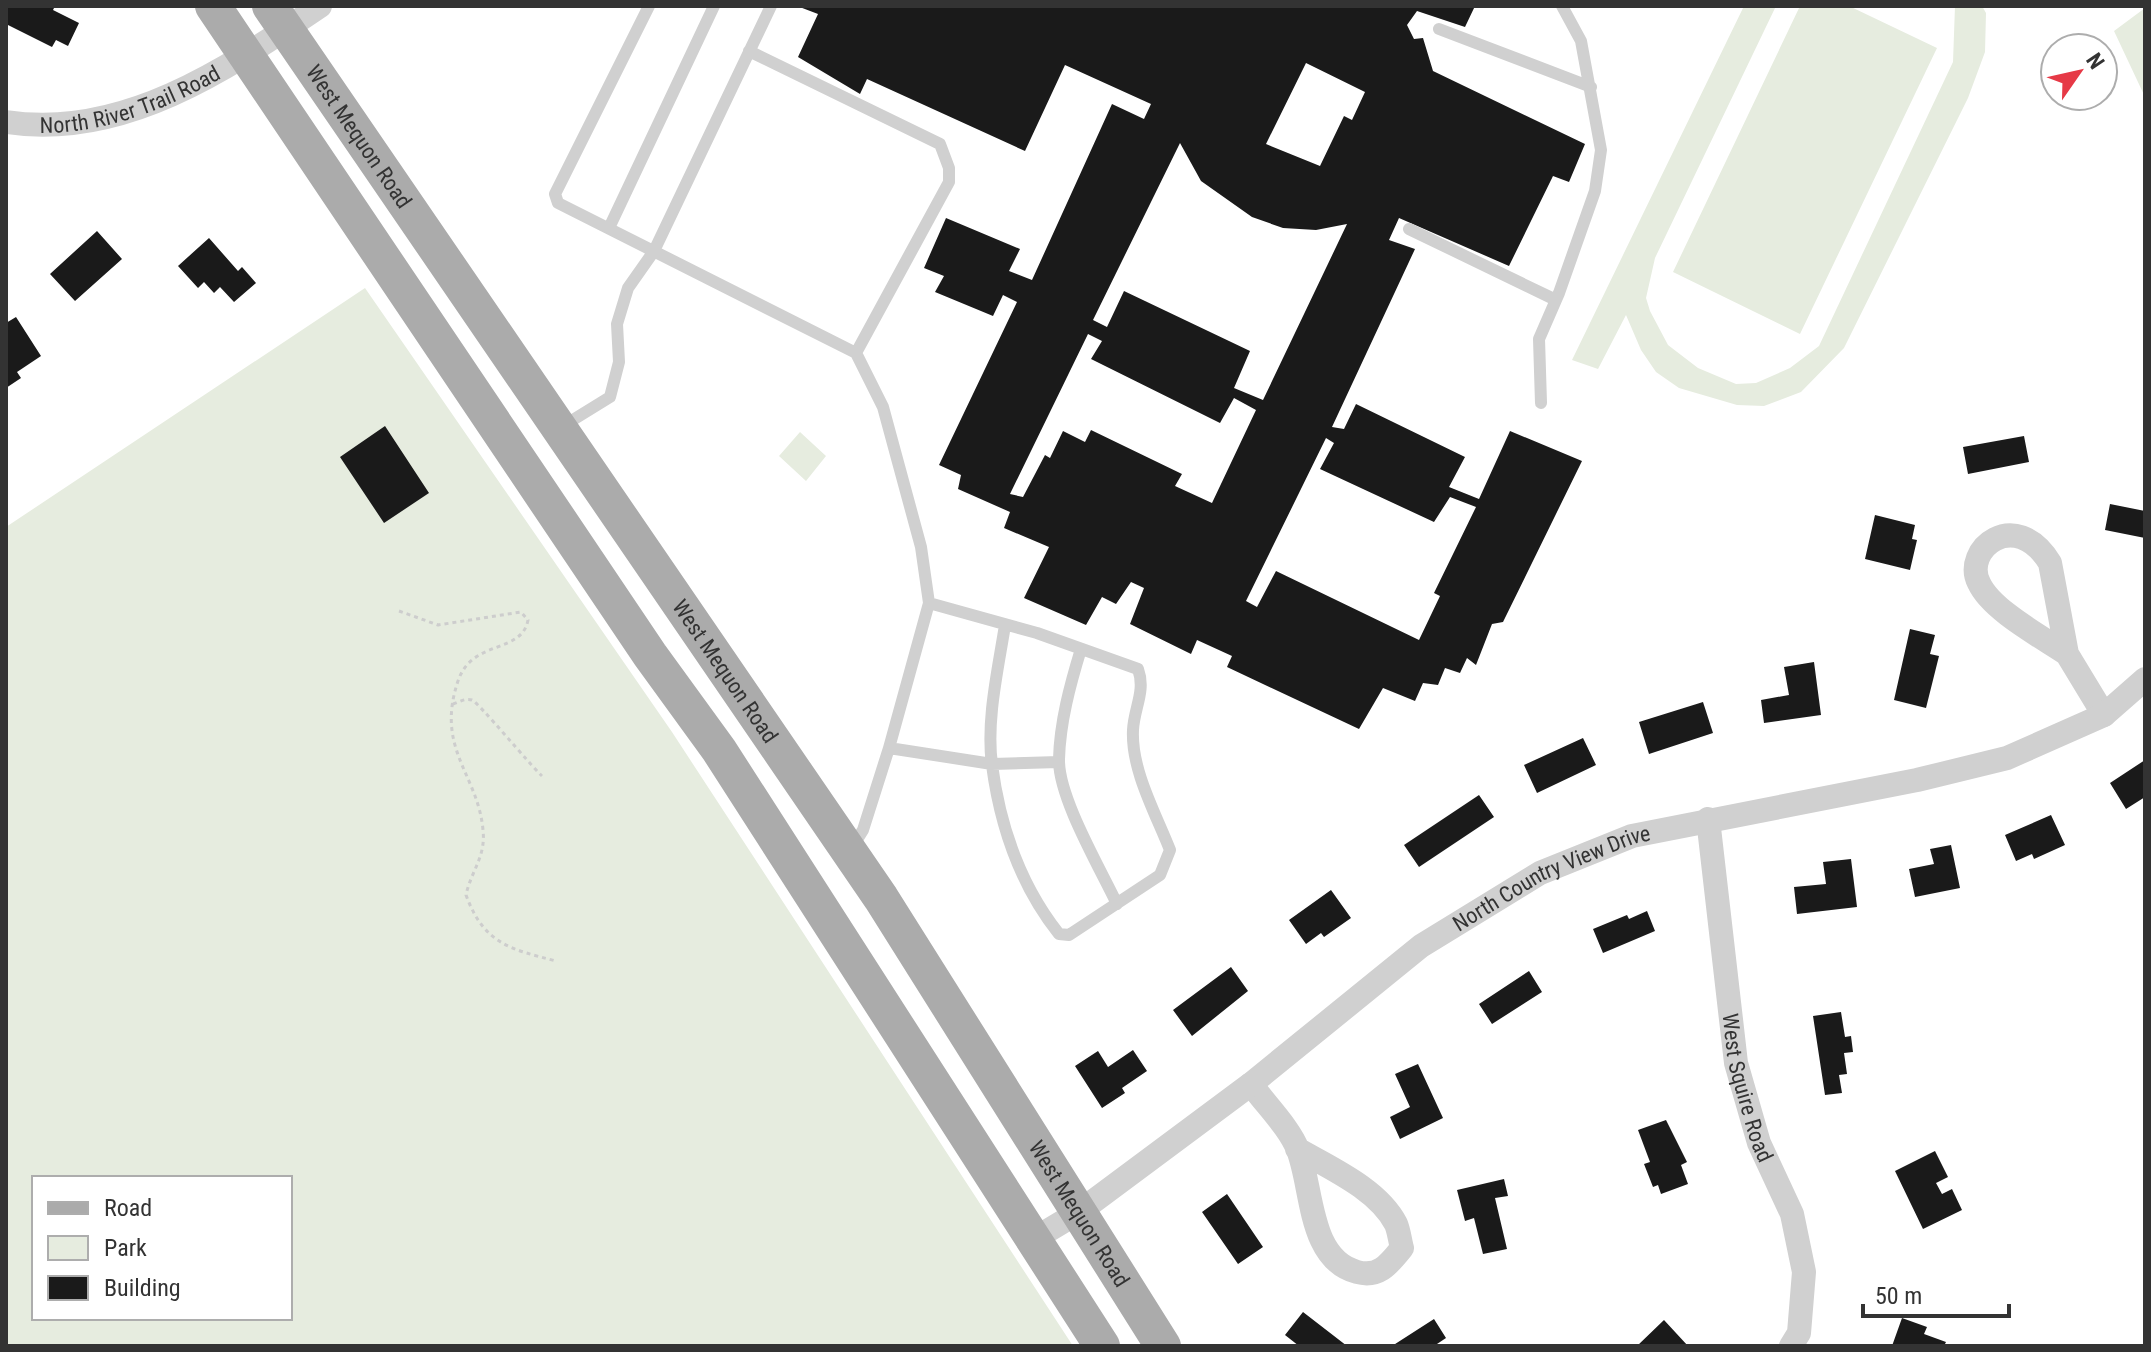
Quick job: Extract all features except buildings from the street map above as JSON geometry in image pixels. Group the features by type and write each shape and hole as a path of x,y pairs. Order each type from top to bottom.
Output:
{"main road":[{"path":"213,6 650,655 719,750 1102,1346"},
{"name":"West Mequon Road","path":"277,17 850,853 1163,1346"}],"street":[{"name":"North River Trail Road","path":"6,122 45,127 87,124 128,113 162,99 245,53 277,17 320,6"},
{"path":"2067,654 2000,607 1983,589 1978,582 1976,563 1988,545 2009,535 2020,535 2036,543 2044,553 2050,563 2067,654 2104,715"},
{"name":"North Country View Drive","path":"1034,1239 1079,1212 1251,1084 1421,946 1540,873 1632,836 1917,780 2007,758 2104,715 2145,679"},
{"name":"West Squire Road","path":"1708,819 1736,1063 1759,1143 1792,1214 1804,1272 1799,1333 1791,1346"},
{"path":"1251,1084 1297,1149 1312,1214 1326,1245 1343,1268 1365,1274 1385,1269 1402,1248 1396,1224 1375,1200 1345,1176 1297,1149"}],"lane":[{"path":"649,6 555,194 558,203 856,353 883,407 921,547 929,603 889,748 863,830 850,853"},
{"path":"609,228 714,6"},
{"path":"560,427 610,397 619,362 617,324 628,288 654,251 771,6"},
{"path":"1541,403 1539,339 1595,191 1601,150 1581,41 1562,6"},
{"path":"1439,29 1591,87"},
{"path":"749,51 940,144 949,182 856,353"},
{"path":"1409,229 1556,300"},
{"path":"929,603 1005,625 1138,669 1142,681 1132,731 1137,763 1170,850 1160,875 1069,935 1059,934 1035,904 1013,852 992,764 992,713 1005,625"},
{"path":"1081,649 1068,693 1059,762 1072,809 1117,904"},
{"path":"889,748 992,764 1059,762"}],"path":[{"path":"399,611 438,625 521,612 525,615 527,627 519,637 485,650 465,665 453,704 451,732 458,761 479,807 484,831 483,854 466,895 470,905 496,941 510,949 556,961"},
{"path":"453,704 464,700 477,703 509,744 542,776"}],"green space":[{"path":"1744,6 1776,6 1655,258 1646,298 1668,345 1698,368 1736,384 1756,383 1790,368 1819,346 1953,62 1955,6 1982,6 1986,13 1985,52 1968,98 1844,348 1801,392 1764,406 1737,405 1679,388 1656,372 1641,350 1626,315 1598,369 1572,360"},
{"path":"1800,6 1849,6 1937,48 1800,334 1673,272"},
{"path":"2145,8 2145,97 2119,42 2119,32 2114,31"},
{"path":"365,288 672,732 1073,1346 6,1346 6,527"},
{"path":"800,432 826,456 806,481 779,456"}]}
